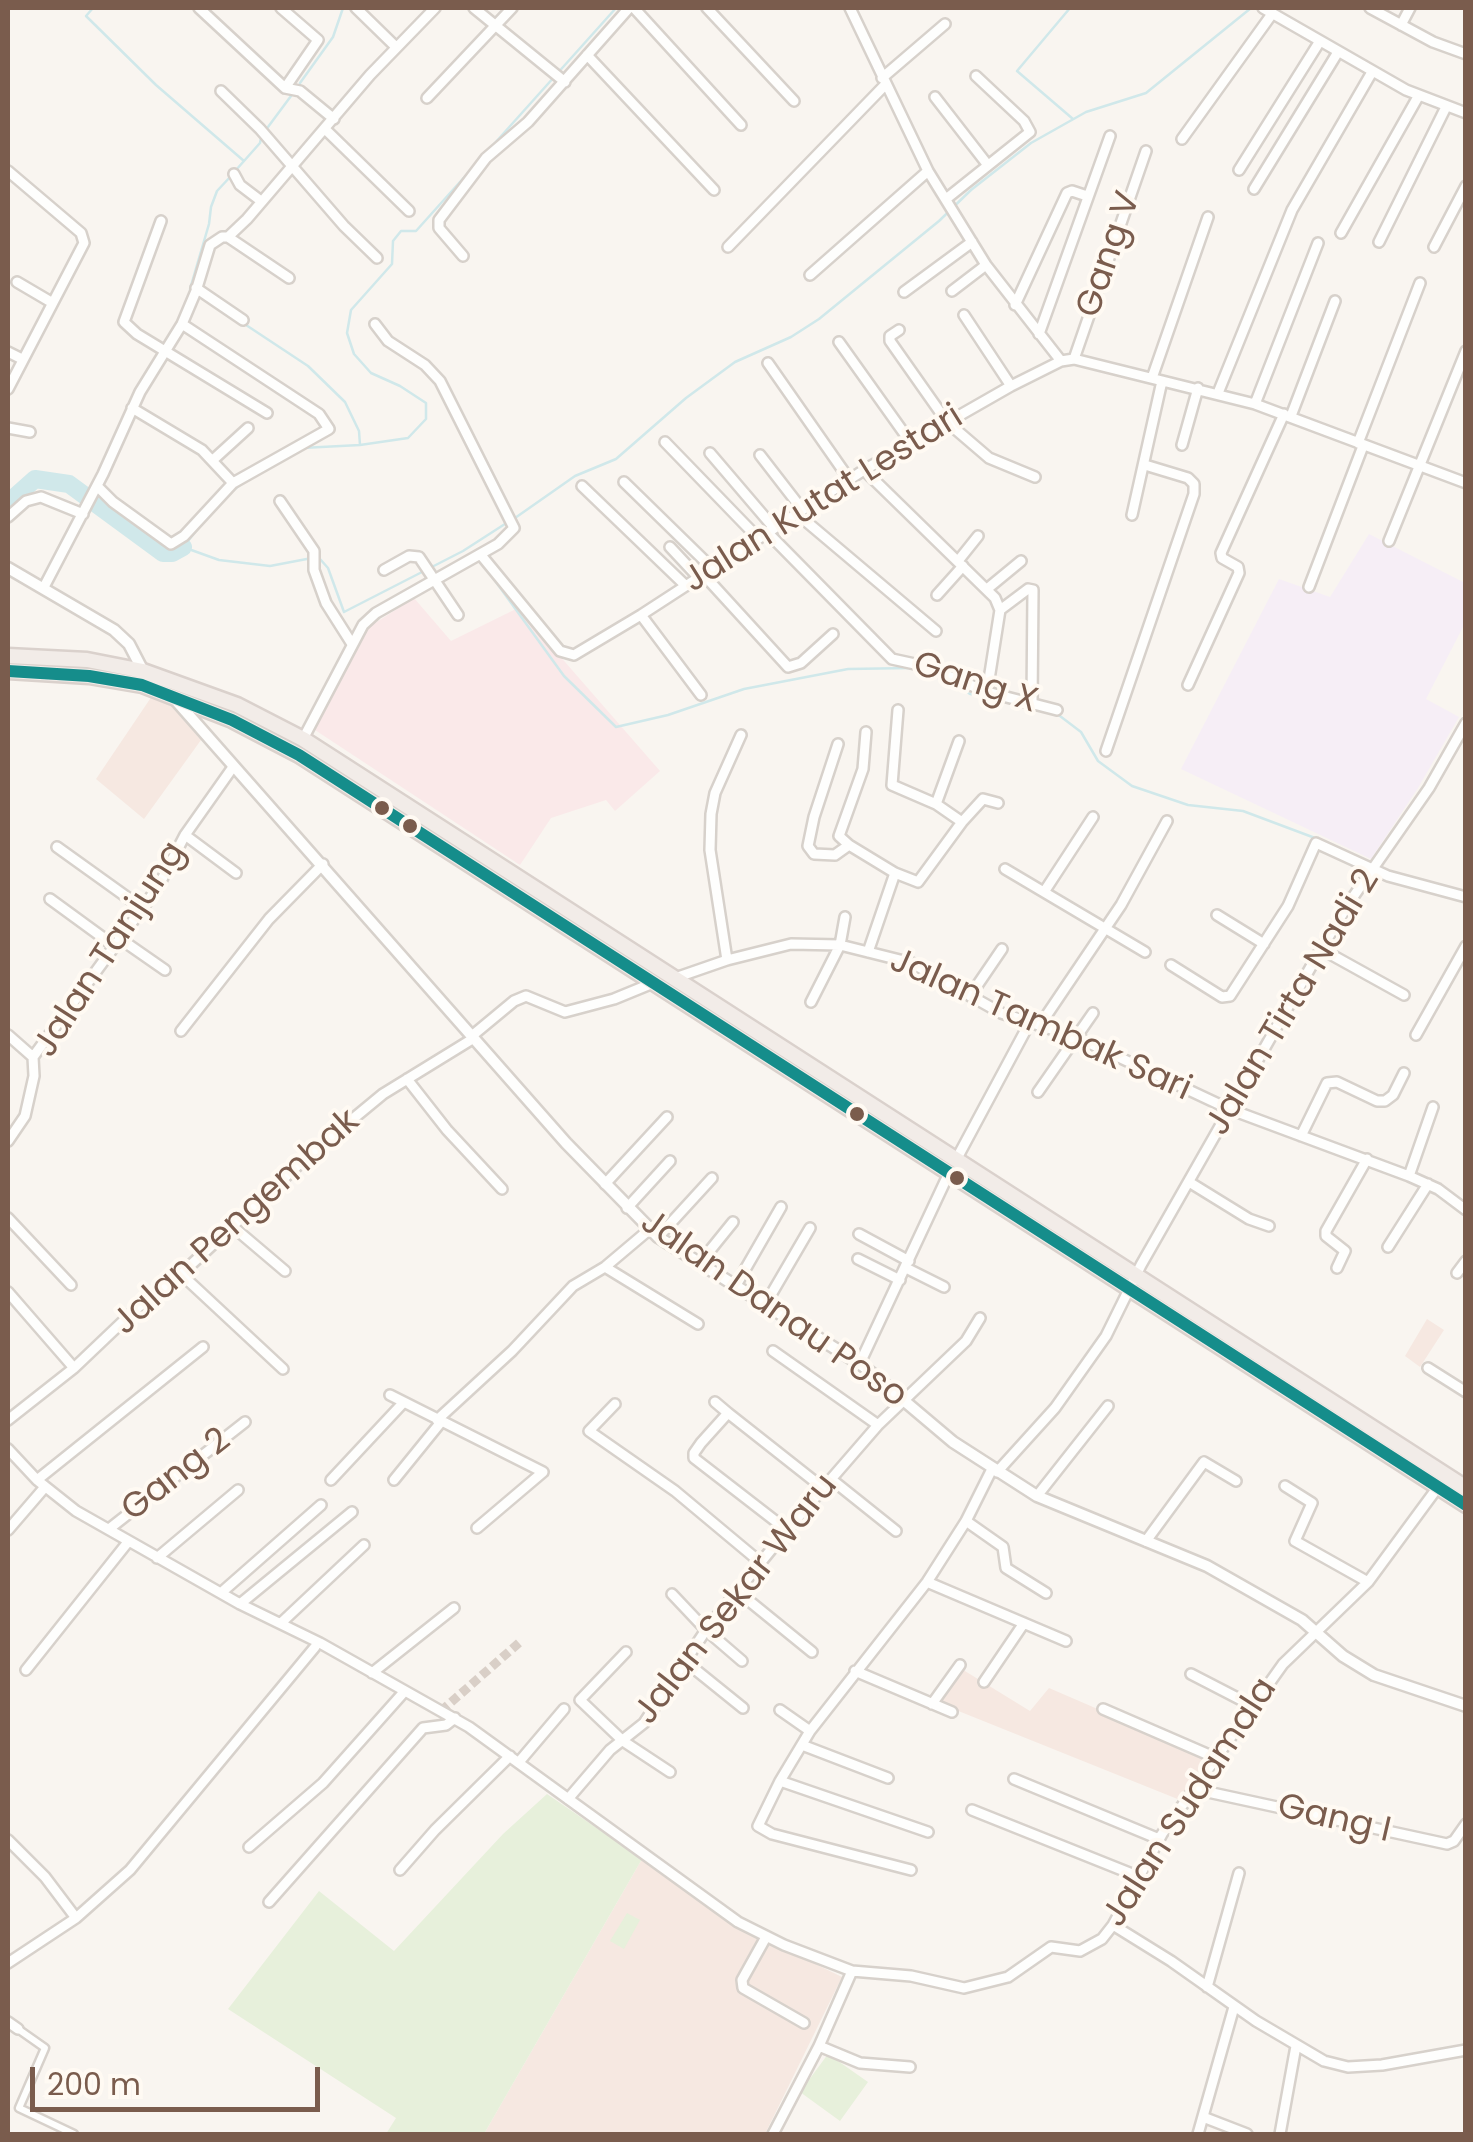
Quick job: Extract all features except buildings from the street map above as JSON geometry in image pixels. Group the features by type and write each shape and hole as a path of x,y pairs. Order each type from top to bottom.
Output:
{"highway":[{"path":"8,656 87,660 143,671 237,705 303,739 578,924 656,982 1463,1483"},
{"path":"8,671 90,676 142,686 213,712 298,755 675,978 953,1166"},
{"path":"1133,1281 1466,1505"}],"street":[{"path":"200,8 285,88 300,91 334,120"},
{"path":"281,8 318,40 285,88"},
{"path":"356,8 396,47"},
{"path":"228,237 434,8"},
{"path":"474,8 563,81"},
{"path":"428,98 512,8"},
{"path":"463,256 438,220 486,158 528,122 632,8 741,125"},
{"path":"707,8 794,101"},
{"path":"850,8 928,171 986,265 1061,361"},
{"path":"1370,8 1466,54"},
{"path":"1401,25 1410,8"},
{"path":"1182,138 1267,11 1372,72 1466,113"},
{"path":"728,246 884,82 945,24"},
{"path":"1239,170 1320,41"},
{"path":"1254,189 1338,52"},
{"path":"586,55 714,190"},
{"path":"1218,393 1292,210 1372,72"},
{"path":"948,202 1030,129 976,76"},
{"path":"221,91 377,258"},
{"path":"1341,233 1419,95"},
{"path":"935,98 987,164"},
{"path":"1379,242 1446,107"},
{"path":"326,130 409,211"},
{"path":"1039,334 1110,136"},
{"name":"Gang V","path":"1074,359 1146,151"},
{"path":"8,171 84,238 82,249 8,389"},
{"path":"810,275 928,171"},
{"path":"234,174 240,185 261,202"},
{"path":"1434,247 1466,186"},
{"path":"1014,305 1067,193 1088,196"},
{"path":"1132,515 1145,465 1157,380 1208,217"},
{"path":"160,221 124,322 267,413"},
{"path":"44,587 97,487 132,408 182,324 210,246 228,237 289,278"},
{"path":"904,292 972,242"},
{"path":"1256,404 1318,243"},
{"path":"952,291 986,265"},
{"path":"17,282 51,302"},
{"path":"1310,587 1420,283"},
{"path":"196,288 243,320"},
{"path":"1188,685 1239,573 1238,567 1221,554 1288,415 1334,300"},
{"path":"964,314 1011,386"},
{"path":"97,487 171,544 184,536 233,483 326,433 329,426 324,418 182,324"},
{"path":"303,739 362,626 376,613 477,557 510,535 514,528 440,381 425,365 388,341 375,324"},
{"path":"899,330 890,336 890,341 947,422 989,458 1035,477"},
{"path":"838,342 911,443"},
{"path":"1388,541 1466,351"},
{"path":"8,352 22,359"},
{"name":"Jalan Kutat Lestari","path":"477,557 567,656 586,649 641,615 864,470 1011,386 1061,361 1074,359 1256,404 1466,483"},
{"path":"768,364 850,479"},
{"path":"1182,444 1198,388"},
{"path":"132,408 214,459 233,483"},
{"path":"8,428 30,432"},
{"path":"214,459 248,428"},
{"path":"665,442 766,532"},
{"path":"710,453 766,532"},
{"path":"760,455 798,510 936,632"},
{"path":"1106,751 1195,489 1188,478 1145,465"},
{"path":"864,470 987,589 1000,610 986,692"},
{"path":"624,482 681,537 704,573 788,666 801,664 833,634"},
{"path":"582,486 685,586"},
{"path":"8,518 26,500 41,496 85,510"},
{"path":"280,500 314,552 314,570 331,614 352,644"},
{"name":"Gang X","path":"766,532 892,658 924,666 986,692 1057,710"},
{"path":"937,594 978,536"},
{"path":"658,558 681,537"},
{"path":"670,547 704,573"},
{"path":"384,570 412,555 419,557 458,615"},
{"path":"987,589 1021,561"},
{"path":"8,568 114,630 129,644 143,671"},
{"path":"1000,610 1028,589 1034,590 1032,704"},
{"path":"641,615 700,695"},
{"name":"Jalan Danau Poso","path":"172,696 605,1184 654,1233 860,1363 953,1442 1036,1496 1207,1566 1282,1608 1374,1675 1466,1706"},
{"path":"898,710 891,783 894,788 936,804 962,822"},
{"path":"210,741 206,730 213,712"},
{"name":"Jalan Tirta Nadi 2","path":"911,1870 763,1831 758,1826 810,1731 927,1582 995,1470 1045,1420 1088,1364 1228,1109 1322,949 1429,788 1466,723"},
{"path":"866,732 863,769 840,838 895,873 915,882 922,880 983,799 998,803"},
{"path":"727,960 710,850 711,814 715,793 741,734"},
{"path":"936,804 959,741"},
{"path":"838,744 808,846 814,854 835,855 849,845"},
{"name":"Jalan Tanjung","path":"8,1141 25,1116 34,1076 33,1057 168,873 185,835 233,766"},
{"path":"1044,892 1093,818"},
{"path":"860,1363 953,1166 1035,1024 1104,930 1167,821"},
{"path":"185,835 236,874"},
{"path":"1172,966 1226,998 1304,876 1316,843 1407,882 1466,897"},
{"path":"56,847 142,908"},
{"path":"181,1032 269,920 322,864"},
{"path":"1005,868 1145,952"},
{"path":"868,952 895,873"},
{"path":"50,899 165,970"},
{"path":"1217,916 1264,944"},
{"path":"810,1002 840,945 845,917"},
{"name":"Jalan Tambak Sari","path":"675,978 791,944 840,945 912,963 1001,1013 1076,1037 1228,1109 1428,1184 1466,1210"},
{"path":"1416,1036 1466,946"},
{"path":"970,996 1002,948"},
{"path":"1322,949 1404,995"},
{"name":"Jalan Pengembak","path":"8,1420 74,1368 136,1309 181,1274 383,1094 474,1036 514,1001 526,996 566,1012 656,982"},
{"path":"1038,1092 1093,1014"},
{"path":"8,1035 33,1057"},
{"path":"1301,1136 1328,1083 1338,1082 1377,1102 1385,1101 1393,1095 1404,1073"},
{"path":"407,1079 447,1130 502,1189"},
{"path":"1409,1176 1433,1108"},
{"path":"605,1184 667,1117"},
{"path":"1337,1268 1345,1251 1325,1233 1367,1159"},
{"path":"627,1208 670,1161"},
{"path":"394,1480 439,1421 573,1286 654,1233 712,1178"},
{"path":"1188,1182 1249,1219 1269,1226"},
{"path":"1388,1248 1428,1184"},
{"path":"735,1287 781,1207"},
{"path":"8,1218 72,1286"},
{"path":"699,1264 733,1222"},
{"path":"232,1226 285,1271"},
{"path":"765,1305 810,1228"},
{"path":"860,1234 944,1287"},
{"path":"858,1259 900,1280"},
{"path":"1457,1273 1466,1261"},
{"path":"604,1267 698,1324"},
{"path":"181,1274 283,1368"},
{"path":"8,1292 74,1368"},
{"name":"Jalan Sekar Waru","path":"568,1800 596,1765 644,1723 706,1630 787,1530 878,1425 966,1341 980,1318"},
{"path":"8,1530 41,1484 203,1346"},
{"path":"773,1351 878,1425"},
{"path":"1428,1368 1466,1392"},
{"path":"390,1396 543,1472 477,1528"},
{"path":"714,1402 823,1488"},
{"path":"331,1480 403,1403"},
{"path":"615,1404 588,1431 676,1491 760,1562"},
{"path":"1036,1496 1108,1406"},
{"path":"728,1413 693,1456 787,1530"},
{"name":"Gang 2","path":"109,1530 245,1422"},
{"path":"8,1449 41,1484 76,1511 240,1604 343,1656"},
{"path":"1146,1541 1204,1462 1236,1480"},
{"path":"831,1479 896,1531"},
{"path":"1285,1486 1312,1503 1295,1541 1368,1582"},
{"name":"Jalan Sudamala","path":"343,1656 455,1718 717,1908 766,1937 852,1971 915,1976 964,1988 981,1986 1008,1976 1051,1947 1086,1950 1113,1926 1158,1839 1283,1664 1368,1582 1438,1486"},
{"path":"156,1558 238,1490"},
{"path":"222,1592 322,1505"},
{"path":"240,1604 352,1512"},
{"path":"966,1521 1001,1545 1008,1569 1046,1593"},
{"path":"26,1670 128,1542"},
{"path":"281,1624 364,1545"},
{"path":"927,1582 1066,1640"},
{"path":"737,1591 812,1652"},
{"path":"672,1594 742,1661"},
{"path":"372,1673 454,1608"},
{"path":"984,1682 1024,1623"},
{"path":"309,1637 316,1647 343,1656"},
{"path":"8,1963 76,1918 130,1870 316,1647"},
{"path":"626,1652 580,1700 623,1741 670,1772"},
{"path":"686,1662 742,1708"},
{"path":"932,1704 960,1665"},
{"path":"854,1672 952,1712"},
{"path":"1191,1674 1253,1706"},
{"path":"249,1847 323,1783 404,1692"},
{"path":"400,1870 435,1830 564,1709"},
{"path":"780,1710 810,1731"},
{"path":"1103,1710 1216,1758"},
{"path":"268,1902 423,1728 446,1725 455,1718"},
{"path":"802,1745 888,1778"},
{"path":"1014,1779 1158,1839"},
{"path":"780,1781 928,1832"},
{"name":"Gang I","path":"1194,1789 1447,1844 1466,1824"},
{"path":"972,1810 1137,1876"},
{"path":"8,1840 45,1877 76,1918"},
{"path":"1208,1987 1240,1873"},
{"path":"1113,1926 1318,2059 1348,2066 1382,2065 1466,2050"},
{"path":"766,1937 742,1980 742,1988 804,2022"},
{"path":"772,2134 819,2046 852,1971"},
{"path":"1198,2134 1234,2006"},
{"path":"8,2022 45,2048 20,2108 74,2134"},
{"path":"819,2046 860,2063 910,2067"},
{"path":"1280,2134 1296,2046"},
{"path":"1203,2117 1247,2134"}],"shaded area":[{"path":"1369,534 1465,583 1465,623 1426,699 1459,717 1371,859 1181,769 1279,579 1330,597"},
{"path":"414,598 451,641 518,608 660,771 615,811 606,800 551,818 520,865 315,730 369,627"},
{"path":"152,696 172,707 201,740 144,819 96,779"},
{"path":"1427,1319 1444,1330 1420,1367 1405,1356"},
{"path":"960,1668 1030,1711 1049,1688 1211,1758 1180,1800 936,1702"},
{"path":"642,1859 732,1923 842,1977 765,2134 484,2134"}],"green space":[{"path":"8,662 60,663 122,672 194,693 295,743 544,902 293,746 89,670 8,666"},
{"path":"547,1794 642,1859 484,2134 386,2134 396,2118 228,2009 319,1891 394,1951 503,1834"},
{"path":"627,1913 640,1920 624,1949 610,1941"},
{"path":"828,2054 868,2082 840,2121 800,2092"}],"waterway":[{"path":"93,8 86,16 156,85 244,161"},
{"path":"300,83 333,37 343,8"},
{"path":"302,448 408,438 426,419 426,403 371,373 354,354 347,333 351,310 392,264 393,241 401,231 416,231 616,8"},
{"path":"1070,8 1017,71 1073,119"},
{"path":"515,518 575,476 616,459 686,398 735,362 791,337 819,319 1031,143 1086,112 1146,93 1251,8"},
{"path":"265,131 291,96"},
{"path":"236,170 261,138"},
{"path":"190,289 211,207 217,191 231,176"},
{"path":"243,323 308,366 345,402 359,431 360,445"},
{"path":"8,503 35,479 69,484 163,553 183,547"},
{"path":"231,492 244,482"},
{"path":"205,520 183,547 219,560 270,566 312,558"},
{"path":"320,559 328,568 344,612 463,551 508,522"},
{"path":"488,571 564,676 616,727 668,715 744,689 848,669 912,668"},
{"path":"943,678 970,694 986,696"},
{"path":"1056,713 1081,732 1098,761 1132,786 1188,805 1243,811 1315,838"},
{"path":"1327,843 1337,848"}],"tunnel":[{"path":"441,1711 520,1642"}],"transit line":[{"path":"8,671 89,676 142,685 232,720 299,755 1466,1505"}]}
